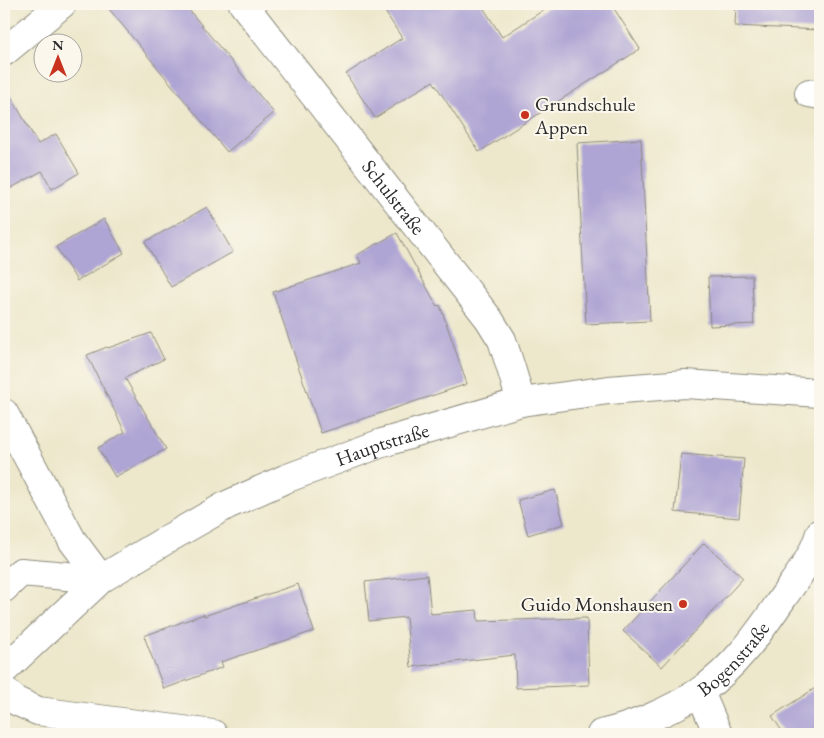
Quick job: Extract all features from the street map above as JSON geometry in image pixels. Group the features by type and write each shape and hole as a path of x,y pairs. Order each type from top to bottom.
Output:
{"street":[{"path":"4,52 62,4"},
{"name":"Schulstraße","path":"243,4 489,319 502,340 521,402"},
{"name":"Hauptstraße","path":"4,670 101,579 227,505 285,479 382,443 521,402 609,390 685,384 820,393"},
{"path":"4,413 72,540 101,579"},
{"name":"Bogenstraße","path":"601,734 643,720 676,706 700,692 718,677 760,631 806,565 820,534"},
{"path":"4,588 21,572 101,579"},
{"path":"4,690 16,701 38,711 213,734"},
{"path":"700,692 718,734"}],"building":[{"path":"105,4 184,4 274,113 227,152"},
{"path":"380,4 481,4 502,37 553,4 611,4 640,49 479,152 433,81 375,118 346,74 402,38"},
{"path":"736,4 820,4 820,30 735,26"},
{"path":"4,84 38,144 56,134 79,173 52,189 42,171 4,192"},
{"path":"641,139 650,321 586,324 577,143"},
{"path":"207,207 233,252 171,287 145,242"},
{"path":"104,219 124,253 77,281 56,247"},
{"path":"397,233 437,306 440,305 467,384 321,433 273,292 361,263 357,255"},
{"path":"752,276 754,324 710,326 708,277"},
{"path":"151,333 164,359 125,378 166,449 115,477 98,448 125,432 87,355"},
{"path":"681,454 744,459 739,518 675,512"},
{"path":"555,490 564,524 528,535 518,500"},
{"name":"Guido Monshausen","path":"704,543 743,578 662,667 623,631"},
{"path":"427,575 431,614 477,610 478,621 587,618 589,685 516,688 515,655 411,667 406,617 369,621 365,582"},
{"path":"298,584 314,631 221,662 223,667 164,689 144,636 204,614 204,616"},
{"path":"820,685 820,734 784,734 772,716"}],"place":[{"name":"Grundschule Appen","path":"525,115"},
{"name":"Guido Monshausen","path":"683,604"}]}
